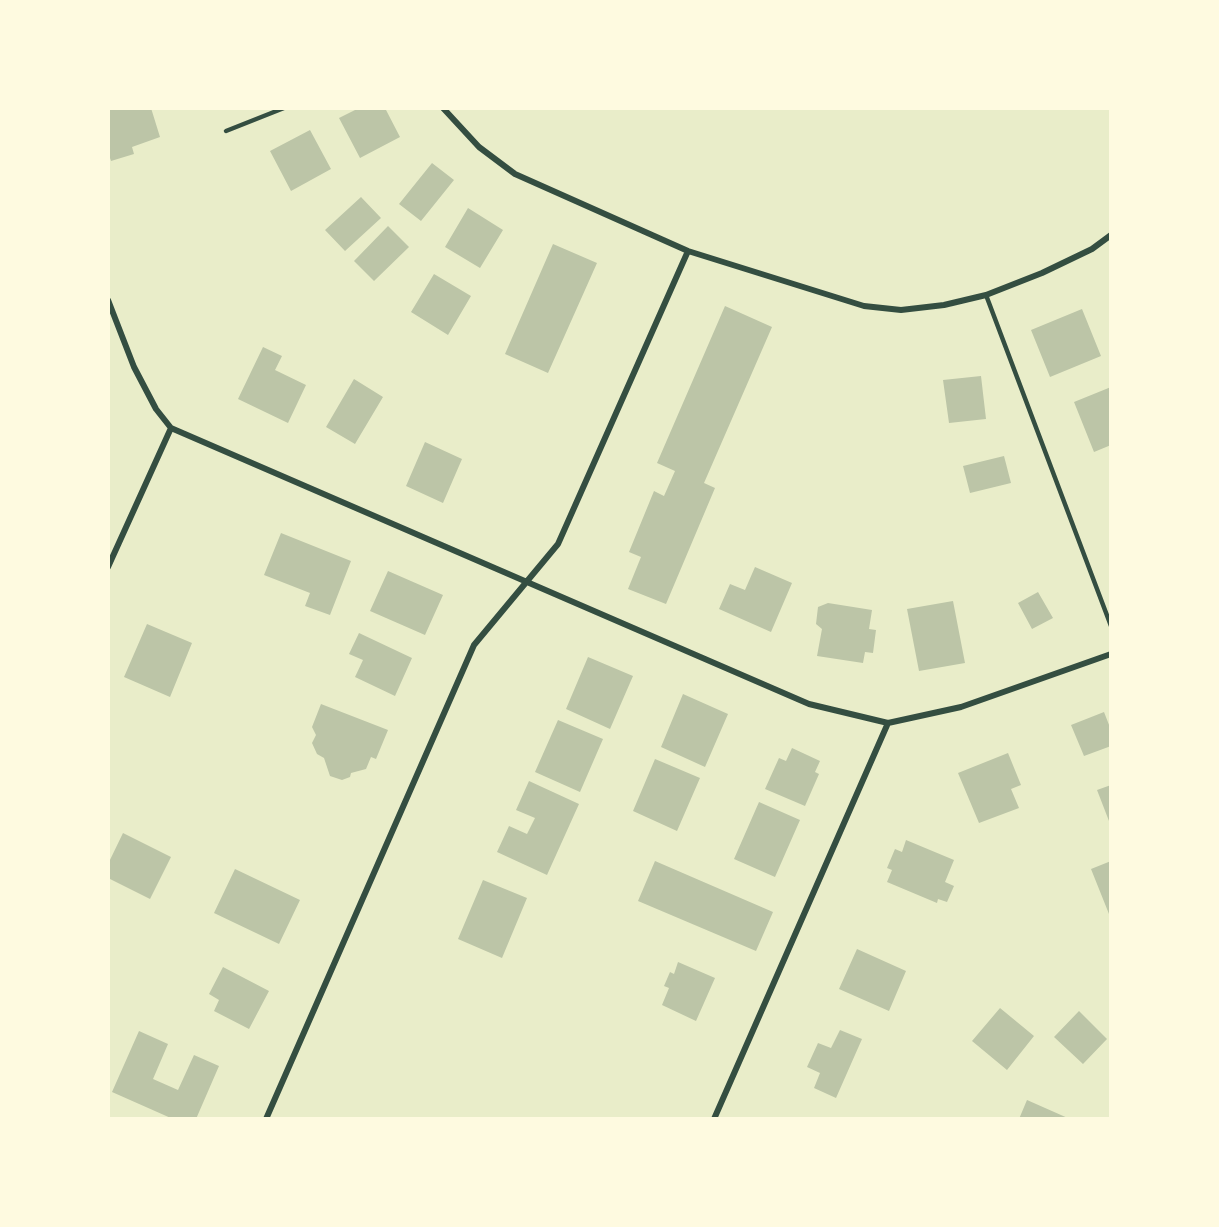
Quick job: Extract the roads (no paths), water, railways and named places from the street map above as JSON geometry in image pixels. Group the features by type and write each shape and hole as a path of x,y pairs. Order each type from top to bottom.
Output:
{"street":[{"path":"443,108 479,147 515,174 688,251 864,306 901,310 944,305 986,295 1082,254 1111,235"},
{"path":"266,1119 474,645 558,544 688,251"},
{"path":"108,300 134,367 156,409 171,428 808,704 888,723 961,706 1111,654"},
{"path":"108,567 171,428"},
{"path":"714,1119 888,723"}],"lane":[{"path":"226,131 284,108"},
{"path":"986,295 1111,626"}]}
